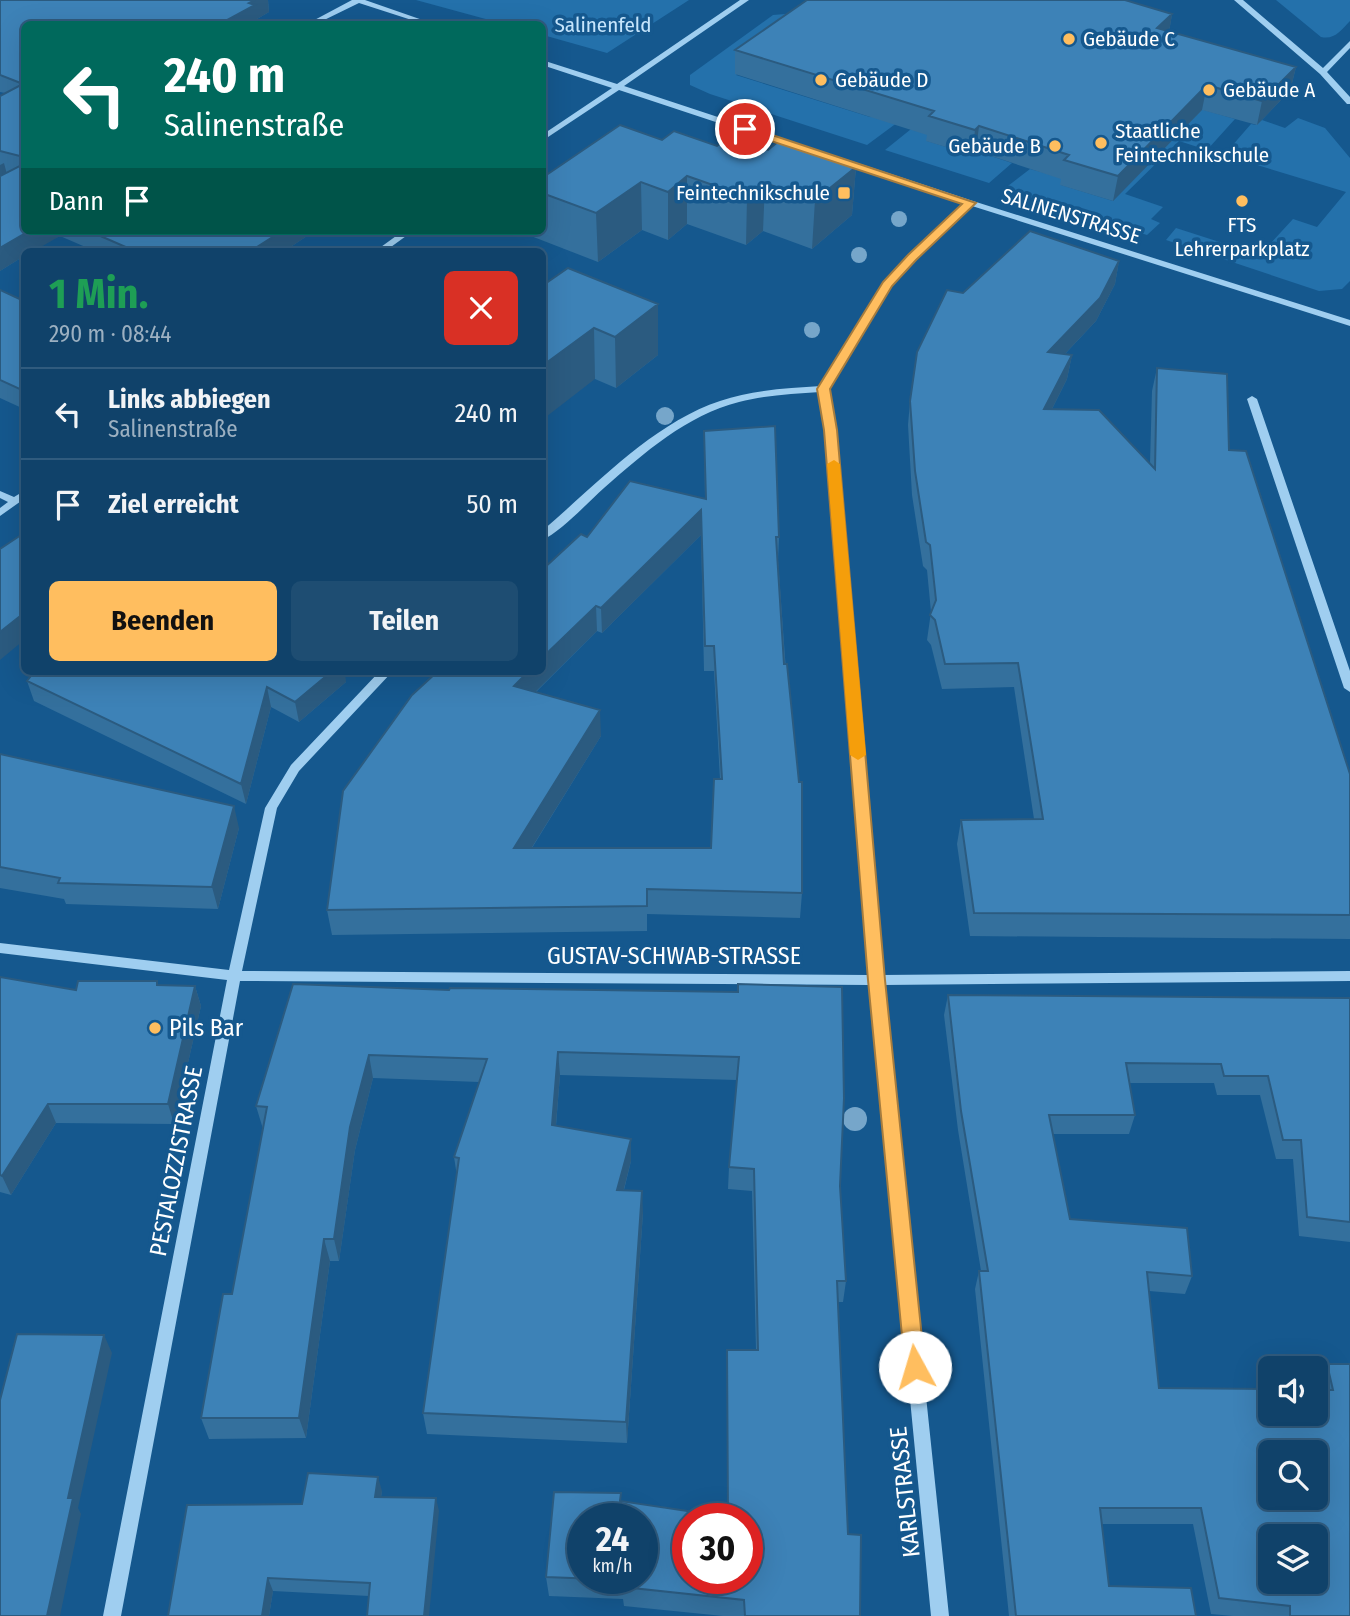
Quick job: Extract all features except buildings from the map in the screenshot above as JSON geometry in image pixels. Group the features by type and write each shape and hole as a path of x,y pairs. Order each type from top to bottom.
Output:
{"street":[{"path":"317,21 358,0 421,21"},
{"path":"546,136 745,0"},
{"path":"1238,0 1323,72 1350,102"},
{"path":"1323,72 1350,43"},
{"name":"SALINENSTRASSE","path":"546,63 970,203 1349,322"},
{"path":"546,534 668,433 708,409 764,392 824,389 888,285 912,257 970,203"},
{"path":"384,248 402,235"},
{"name":"KARLSTRASSE","path":"824,389 831,430 876,980 940,1616"},
{"path":"1252,400 1350,688"},
{"path":"0,494 15,502"},
{"path":"0,513 21,497"},
{"name":"PESTALOZZISTRASSE","path":"112,1616 234,976 271,808 295,768 383,675"},
{"name":"GUSTAV-SCHWAB-STRASSE","path":"0,948 234,976 876,980 1350,976"}],"green space":[{"name":"Salinenfeld","path":"416,0 689,0 607,53 546,36 546,21 493,21"},
{"path":"1276,0 1350,0 1350,21 1334,36 1321,37"},
{"path":"809,12 736,75 870,117 917,108 867,145 710,94 690,85 690,75 773,15"},
{"path":"1121,86 1235,119 1207,150 1179,141 1125,194 1163,207 1151,219 1160,223 1147,235 1004,189 1030,169 1067,179 1061,185 1113,201 1172,140"},
{"path":"931,113 927,141 972,155 976,151 1012,163 989,183 885,150"},
{"path":"1298,118 1325,128 1350,158 1350,281 1342,289 1319,291 1166,240 1176,228 1260,255 1293,219 1317,227 1346,192 1224,155 1251,124 1256,125 1262,120 1285,128"}],"slow traffic":[{"path":"834,464 858,755"}],"place":[{"name":"Gebäude C","path":"1069,39"},
{"name":"Gebäude D","path":"821,80"},
{"name":"Gebäude A","path":"1209,90"},
{"name":"Staatliche Feintechnikschule","path":"1101,143"},
{"name":"Gebäude B","path":"1055,146"},
{"name":"Feintechnikschule","path":"844,193"},
{"name":"FTS Lehrerparkplatz","path":"1242,201"},
{"name":"Pils Bar","path":"155,1028"}],"route":[{"path":"745,129 970,203 912,257 888,285 824,389 831,430 876,980 915,1367"}]}
